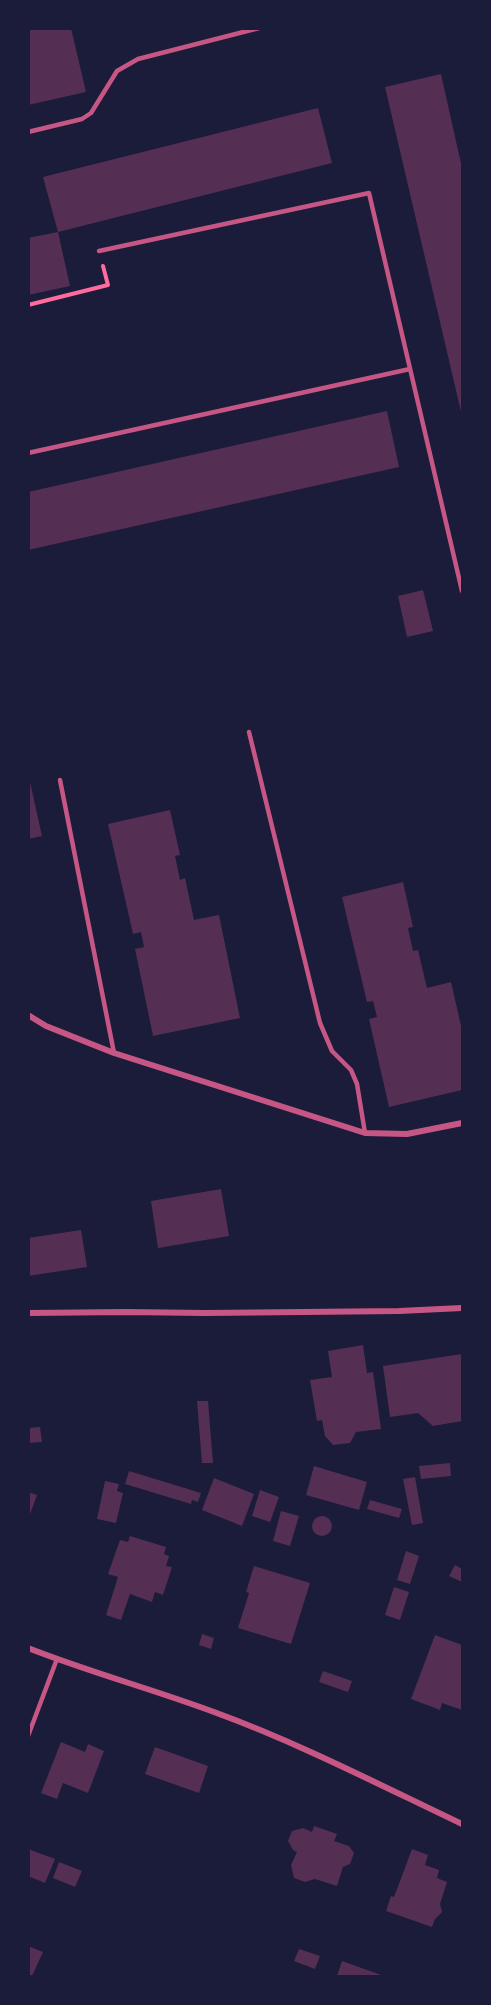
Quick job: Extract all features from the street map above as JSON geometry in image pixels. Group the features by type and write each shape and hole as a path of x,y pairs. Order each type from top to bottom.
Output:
{"street":[{"path":"28,1015 46,1026 114,1053 365,1133 407,1134 462,1123"},
{"path":"28,1313 399,1311 462,1308"},
{"path":"28,1648 263,1731 462,1824"}],"lane":[{"path":"28,132 82,119 99,104 117,71 138,59 259,28"},
{"path":"99,251 369,193 462,591"},
{"path":"28,453 410,369"},
{"path":"249,732 320,1023 332,1051 351,1070 357,1084 365,1133"},
{"path":"60,780 114,1053"},
{"path":"28,1736 57,1659"}],"path":[{"path":"28,304 108,285 99,251"}],"building":[{"path":"28,28 71,28 86,92 28,105"},
{"path":"441,74 462,168 462,416 385,87"},
{"path":"318,108 332,163 58,232 43,177"},
{"path":"58,232 70,286 28,295 28,238"},
{"path":"387,411 399,467 28,550 28,492"},
{"path":"423,590 433,631 407,637 398,596"},
{"path":"28,773 42,836 28,839"},
{"path":"170,810 180,855 175,856 180,880 185,878 194,920 219,915 240,1018 153,1036 135,949 144,947 141,932 133,934 108,824"},
{"path":"403,882 413,927 408,928 413,951 418,950 427,988 451,982 462,1030 462,1090 389,1107 369,1019 377,1017 373,1001 367,1002 342,897"},
{"path":"221,1189 229,1236 158,1248 151,1201"},
{"path":"81,1230 87,1267 28,1276 28,1238"},
{"path":"363,1345 367,1373 373,1372 381,1429 356,1432 350,1443 333,1445 325,1436 322,1420 317,1421 310,1380 332,1377 328,1351"},
{"path":"462,1354 462,1421 433,1426 418,1413 390,1417 383,1366"},
{"path":"197,1401 208,1401 213,1463 202,1463"},
{"path":"40,1427 42,1442 28,1443 28,1428"},
{"path":"450,1463 451,1476 421,1479 419,1466"},
{"path":"314,1466 367,1482 359,1510 306,1495"},
{"path":"129,1471 201,1493 198,1502 192,1500 191,1504 125,1484"},
{"path":"415,1477 423,1523 412,1525 403,1479"},
{"path":"214,1478 254,1494 242,1526 202,1510"},
{"path":"105,1481 119,1484 117,1491 123,1493 116,1523 97,1519"},
{"path":"260,1490 279,1497 270,1522 252,1516"},
{"path":"28,1492 37,1495 29,1517 28,1517"},
{"path":"370,1500 402,1509 399,1518 367,1509"},
{"path":"281,1511 299,1516 290,1546 273,1541"},
{"path":"322,1516 329,1519 332,1526 329,1533 322,1536 315,1533 312,1526 315,1519"},
{"path":"130,1536 166,1547 164,1554 169,1556 166,1566 172,1567 163,1595 155,1592 152,1602 130,1594 121,1620 106,1615 118,1577 108,1574 120,1540 128,1542"},
{"path":"406,1551 419,1556 410,1584 397,1580"},
{"path":"455,1565 462,1569 462,1582 449,1576"},
{"path":"254,1566 310,1583 291,1644 238,1628 249,1593 246,1592"},
{"path":"394,1587 409,1592 400,1620 385,1615"},
{"path":"202,1634 214,1638 211,1649 199,1645"},
{"path":"435,1635 462,1645 462,1710 442,1703 440,1710 411,1699"},
{"path":"323,1671 352,1681 348,1692 319,1682"},
{"path":"61,1742 85,1752 88,1744 104,1751 88,1793 63,1783 57,1799 41,1793"},
{"path":"155,1747 208,1766 199,1793 145,1774"},
{"path":"314,1826 337,1834 334,1841 349,1846 354,1853 350,1864 343,1867 337,1886 315,1879 305,1882 294,1878 291,1865 297,1852 293,1850 288,1841 292,1831 303,1828 312,1832"},
{"path":"28,1849 55,1859 45,1883 28,1876"},
{"path":"412,1849 428,1855 425,1865 439,1870 437,1878 447,1882 440,1904 442,1912 435,1919 432,1927 386,1911 391,1896 394,1897"},
{"path":"59,1862 82,1871 75,1887 53,1878"},
{"path":"28,1946 43,1952 32,1976 28,1976"},
{"path":"299,1949 320,1956 315,1969 294,1961"},
{"path":"342,1961 384,1976 337,1976"}]}
